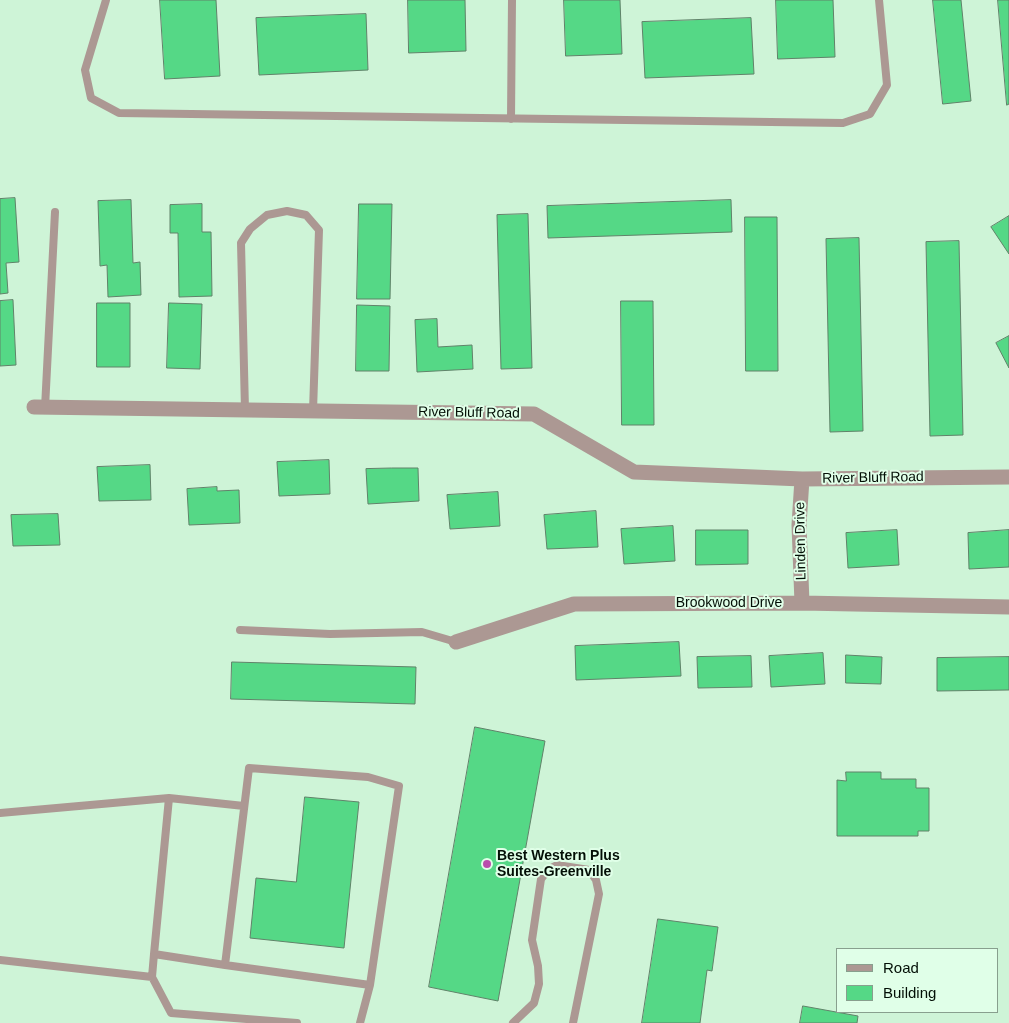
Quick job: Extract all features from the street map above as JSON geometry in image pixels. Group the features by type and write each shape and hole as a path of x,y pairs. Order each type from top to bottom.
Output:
{"street":[{"name":"River Bluff Road","path":"40,407 534,414 634,472 802,479 1009,477"},
{"name":"Linden Drive","path":"802,479 799,525 802,603"},
{"name":"Brookwood Drive","path":"456,642 574,604 802,603 1009,607"}],"lane":[{"path":"106,0 85,70 91,98 119,114 843,123 870,114 887,85 879,0"},
{"path":"511,119 512,0"},
{"path":"246,410 241,243 250,228 267,215 287,211 306,215 319,230 313,411"},
{"path":"40,407 55,212"},
{"path":"240,630 330,634 422,632 456,642"},
{"path":"225,965 249,768 368,777 400,786 370,985 360,1023"},
{"path":"169,798 152,977 172,1013 298,1023"},
{"path":"0,813 169,798 244,806"},
{"path":"514,1023 534,1003 539,984 538,966 532,940 541,879 549,869 557,865 589,870 596,880 598,894 573,1023"},
{"path":"154,954 370,985"},
{"path":"0,960 152,977"}],"building":[{"path":"160,0 216,0 220,76 165,79"},
{"path":"408,0 465,0 466,51 409,53"},
{"path":"564,0 620,0 622,54 566,56"},
{"path":"776,0 833,0 835,57 778,59"},
{"path":"933,0 961,0 971,101 943,104"},
{"path":"998,0 1009,0 1009,104 1007,105"},
{"path":"366,14 368,70 259,75 256,18"},
{"path":"751,18 754,74 645,78 642,22"},
{"path":"15,198 19,262 6,263 8,293 0,294 0,199"},
{"path":"131,200 133,263 140,262 141,295 108,297 107,265 100,266 98,201"},
{"path":"731,200 732,232 548,238 547,206"},
{"path":"202,204 202,232 211,232 212,296 179,297 178,233 170,233 170,205"},
{"path":"359,204 392,204 390,299 357,299"},
{"path":"528,214 532,368 501,369 497,215"},
{"path":"1009,216 1009,254 991,227"},
{"path":"745,217 777,217 778,371 746,371"},
{"path":"859,238 863,431 830,432 826,239"},
{"path":"959,241 963,435 930,436 926,242"},
{"path":"13,300 16,365 0,366 0,301"},
{"path":"621,301 653,301 654,425 622,425"},
{"path":"97,303 130,303 130,367 97,367"},
{"path":"169,303 202,304 200,369 167,368"},
{"path":"357,305 390,306 389,371 356,371"},
{"path":"437,319 438,347 472,345 473,369 417,372 415,320"},
{"path":"1009,336 1009,368 996,343"},
{"path":"329,460 330,494 279,496 277,462"},
{"path":"150,465 151,500 99,501 97,467"},
{"path":"418,468 419,501 368,504 366,469"},
{"path":"217,487 217,491 239,490 240,523 189,525 187,489"},
{"path":"498,492 500,526 450,529 447,495"},
{"path":"596,511 598,547 547,549 544,515"},
{"path":"58,514 60,545 13,546 11,515"},
{"path":"673,526 675,561 624,564 621,529"},
{"path":"696,530 748,530 748,564 696,565"},
{"path":"897,530 899,565 848,568 846,533"},
{"path":"1009,530 1009,567 969,569 968,533"},
{"path":"679,642 681,676 576,680 575,646"},
{"path":"823,653 825,684 771,687 769,656"},
{"path":"846,655 882,657 881,684 846,683"},
{"path":"751,656 752,687 698,688 697,657"},
{"path":"1009,657 1009,690 937,691 937,658"},
{"path":"232,662 416,667 415,704 231,699"},
{"name":"Best Western Plus Suites-Greenville","path":"475,727 545,741 498,1001 429,987"},
{"path":"846,772 881,772 881,779 916,779 916,788 929,788 929,831 918,831 918,836 837,836 837,780 846,781"},
{"path":"305,797 359,802 344,948 250,938 256,878 296,882"},
{"path":"658,919 718,927 712,971 707,970 700,1023 642,1023"},
{"path":"803,1006 858,1016 857,1023 800,1023"}],"place":[{"name":"Best Western Plus Suites-Greenville","path":"487,864"}]}
